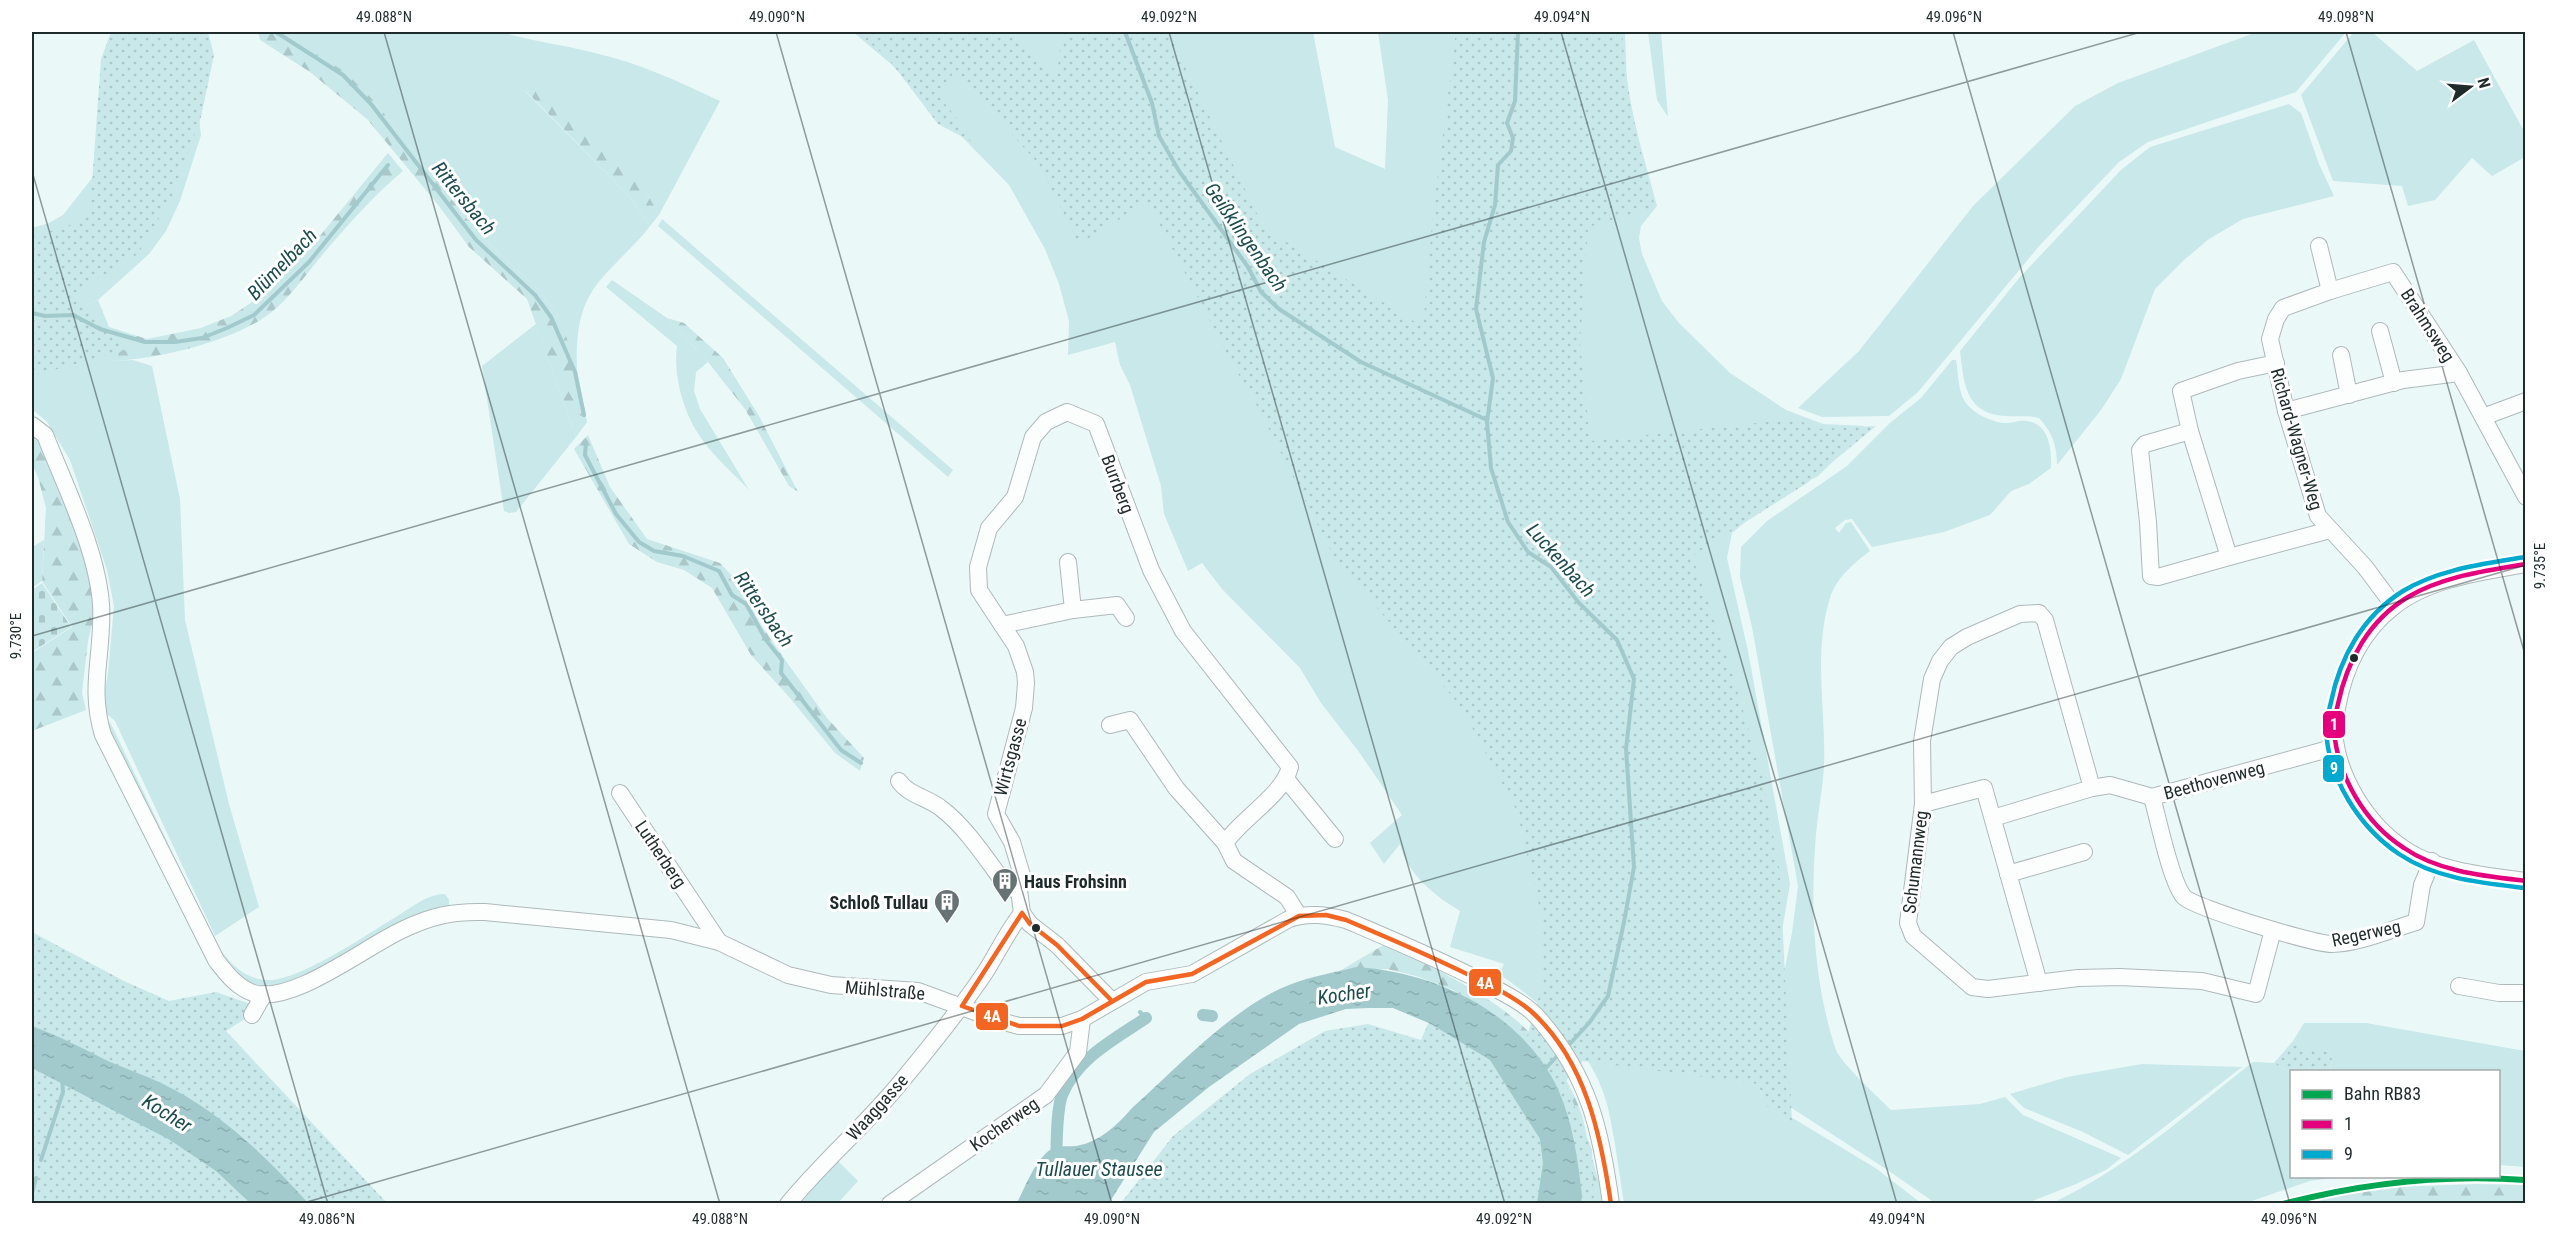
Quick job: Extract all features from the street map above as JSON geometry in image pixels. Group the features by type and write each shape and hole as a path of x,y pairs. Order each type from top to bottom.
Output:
{"street":[{"path":"2319,246 2330,291"},
{"name":"Brahmsweg","path":"2276,319 2283,308 2393,272 2459,373 2526,497"},
{"name":"Richard-Wagner-Weg","path":"2276,319 2270,339 2286,411 2318,516 2365,567 2394,606"},
{"path":"2380,332 2394,383"},
{"path":"2341,355 2349,395"},
{"path":"2229,557 2190,431 2181,391 2238,371 2276,363"},
{"name":"Brahmsweg","path":"2286,411 2394,383 2459,373"},
{"path":"2483,417 2526,401"},
{"name":"Burrberg","path":"1026,691 1025,672 1016,646 980,590 978,567 989,528 1015,497 1033,437 1046,422 1067,412 1096,424 1151,570 1183,631 1290,767 1286,779 1335,839"},
{"path":"32,425 45,435 97,571 101,605 94,688 97,716 103,735 216,960 234,982 253,993 264,994 252,1015"},
{"path":"2190,431 2145,444 2140,450 2151,576 2330,530"},
{"path":"1068,562 1073,610"},
{"path":"2526,564 2463,576 2426,589 2394,606 2378,620 2363,639 2349,664 2340,687 2334,727 2336,747 2342,768 2355,795 2377,826 2405,850 2432,861 2483,876 2526,881"},
{"path":"1002,625 1073,610 1118,605 1126,618"},
{"name":"Schumannweg","path":"2092,788 2045,620 2039,613 2020,614 1951,647 1940,661 1932,679 1922,741 1923,804 1908,923 1913,936 1972,987 1988,989 2078,978 2120,976 2202,981 2256,994 2273,930"},
{"name":"Wirtsgasse","path":"1022,914 1019,890 1022,875 1012,842 996,814 1024,708 1026,691"},
{"path":"1110,725 1130,720 1176,788 1225,843 1234,861 1287,897 1299,916"},
{"name":"Beethovenweg","path":"1993,818 2092,788 2110,785 2152,797 2336,747"},
{"path":"1225,843 1234,830 1286,779"},
{"path":"899,781 903,787 943,809 1008,888 1019,890"},
{"path":"1923,804 1984,788 2039,983"},
{"name":"Lutherberg","path":"620,793 719,942"},
{"name":"Regerweg","path":"2152,797 2170,866 2183,896 2206,908 2255,916 2273,930 2332,944 2416,922 2422,885 2432,861"},
{"path":"2008,873 2084,852"},
{"name":"Mühlstraße","path":"264,994 294,989 401,930 456,912 485,912 671,930 719,942 788,975 831,985 918,991 1019,1026 1062,1026 1082,1018 1146,982 1192,974 1299,916 1326,915 1346,920 1461,970 1514,998 1539,1019 1572,1062 1591,1103 1606,1164 1611,1203"},
{"path":"1022,914 1030,924 1057,945 1111,1000"},
{"name":"Waaggasse","path":"788,1203 806,1181 898,1086 962,1006 986,971 1009,930 1022,914"},
{"path":"671,930 703,915"},
{"path":"2459,986 2499,993 2526,993"},
{"name":"Kocherweg","path":"890,1203 1046,1095 1078,1052 1082,1018"}],"green space":[{"path":"111,32 208,32 214,55 201,117 172,196 138,254 71,295 130,349 32,376 32,235 65,228 90,211 101,59"},
{"path":"258,32 282,32 345,72 375,102 477,232 538,290 557,314 577,370 587,422 576,437 527,299 469,247 439,206 367,119 310,72 260,40"},
{"path":"282,32 501,32 627,62 720,101 659,215 646,191 524,90 631,198 650,226 604,276 586,302 578,331 577,370 557,314 538,290 477,232 375,102"},
{"path":"853,32 1313,32 1335,147 1385,169 1388,100 1378,32 1625,32 1627,88 1657,206 1641,226 1639,238 1642,254 1662,301 1679,323 1730,373 1786,410 1823,424 1865,426 1856,439 1817,477 1781,492 1732,533 1727,558 1748,651 1790,884 1758,1071 1761,1093 1776,1108 1877,1169 1921,1203 1624,1203 1608,1108 1592,1067 1580,1049 1566,1031 1534,1000 1499,974 1504,964 1450,947 1460,911 1423,883 1409,865 1400,844 1384,864 1370,843 1402,815 1359,752 1321,703 1300,668 1222,589 1202,563 1188,571 1164,514 1161,486 1130,385 1120,365 1115,342 1068,355 1069,321 1059,284 1045,249 1009,185 891,64"},
{"path":"856,32 1009,32 1057,77 1061,39 1056,32 1168,32 1264,228 1423,327 1433,214 1456,32 1622,32 1634,120 1655,207 1588,227 1580,342 1590,441 1794,419 1821,429 1876,426 1807,483 1692,556 1730,665 1764,783 1780,873 1792,1122 1767,1106 1758,1084 1583,1061 1565,1082 1592,1150 1594,1203 1121,1203 1173,1136 1250,1074 1325,1031 1368,1024 1421,1040 1436,1005 1521,1057 1542,986 1543,922 1517,811 1461,707 1334,557 1255,402 1233,365 1148,202 1079,244 1038,163 955,72 936,93 980,146 938,124 887,57"},
{"path":"1648,32 1661,32 1668,117 1657,100"},
{"path":"2257,32 2346,32 2296,92 2148,142 2119,162 2040,245 1918,392 1889,416 1822,417 1798,408 1859,351 1973,206 2075,106 2118,83"},
{"path":"2354,32 2372,32 2417,71 2474,40 2525,133 2525,157 2492,176 2472,158 2435,200 2408,206 2402,186 2333,181 2301,95"},
{"path":"540,83 646,191 659,215 650,226 631,198 524,89"},
{"path":"2289,104 2301,113 2319,164 2334,196 2243,219 2209,239 2184,260 2155,289 2121,379 2101,410 2057,465 2053,439 2039,418 1992,414 1982,410 1974,403 1969,395 1963,374 1960,351 2020,277 2121,170 2150,147"},
{"path":"198,106 201,135 180,201 166,231 149,254 98,300 71,312 114,361 133,360 152,366 180,499 185,620 229,804 259,907 215,936 115,721 101,709 108,674 114,606 107,570 70,460 47,422 32,409 32,228 49,223 63,215 100,168"},
{"path":"388,153 403,171 359,214 285,299 270,313 247,328 210,342 170,353 114,361 97,346 71,312 98,300 109,327 147,339 201,328 231,316 260,297 314,243"},
{"path":"662,219 953,470 948,477 658,226"},
{"path":"612,280 667,318 708,362 696,372 694,391 700,409 749,490 710,450 688,415 680,392 676,368 677,346 606,287"},
{"path":"667,318 684,323 723,358 759,416 798,492 789,486 745,409 708,362"},
{"path":"536,324 576,437 516,512 509,513 504,511 482,366"},
{"path":"1952,360 1956,360 1962,396 1974,411 1997,422 2026,421 2040,427 2050,445 2051,468 2029,484 2011,491 1990,515 1944,532 1872,547 1852,519 1845,520 1835,528 1839,533 1846,523 1851,522 1870,551 1852,566 1833,591 1822,639 1824,766 1814,861 1815,943 1822,998 1836,1050 1852,1072 1891,1110 1980,1104 2005,1097 2023,1115 2121,1158 2106,1170 2027,1203 1935,1203 1776,1098 1778,1003 1792,933 1798,886 1752,627 1740,577 1741,547 1767,521 1847,466 1891,422 1921,398"},
{"path":"32,433 38,438 55,473 90,570 94,616 88,641 82,693 86,710 32,731 32,653 72,627 42,581 46,508 32,464"},
{"path":"588,435 610,487 647,539 720,563 736,580 761,625 788,664 827,718 864,758 860,771 835,753 751,655 712,588 684,570 657,562 629,544 574,449"},
{"path":"44,540 42,581 32,588 32,547"},
{"path":"42,583 71,627 32,652 32,590"},
{"path":"106,718 112,726 216,944 226,957 244,973 267,980 297,973 334,955 427,898 445,894 449,900 449,907 351,957 295,980 272,986 256,986 242,980 213,947 109,731"},
{"path":"32,932 124,981 169,1001 216,992 262,1008 226,1031 387,1203 32,1203"},
{"path":"1387,943 1473,990 1499,1007 1523,1026 1545,1049 1564,1076 1579,1107 1606,1203 1581,1203 1547,1070 1516,1032 1490,1012 1451,989 1416,976 1387,969 1338,972"},
{"path":"2304,1023 2366,1023 2525,1051 2525,1167 2500,1165 2500,1070 2330,1070 2332,1059 2327,1050 2307,1051 2293,1041"},
{"path":"2293,1041 2307,1050 2327,1050 2332,1059 2330,1070 2290,1070 2290,1073 2274,1063"},
{"path":"2253,1062 2274,1063 2290,1073 2290,1178 2332,1178 2310,1181 2246,1203 2050,1204 2105,1174 2180,1120"},
{"path":"2142,1064 2242,1067 2128,1155 2083,1132 2024,1108 2010,1094 2067,1077"},
{"path":"837,1160 858,1181 838,1203 800,1204"},
{"path":"2476,1184 2525,1185 2525,1203 2303,1203 2369,1188"}],"water":[{"name":"Tullauer Stausee","path":"1356,967 1417,977 1446,988 1474,1001 1500,1018 1523,1039 1542,1062 1563,1102 1577,1155 1581,1203 1537,1203 1543,1163 1540,1139 1490,1060 1431,1024 1393,1008 1369,1008 1346,1009 1299,1024 1209,1087 1154,1132 1109,1203 1017,1203 1032,1173 1046,1153 1058,1147 1085,1144 1108,1132 1207,1039 1247,1008 1289,985"},
{"name":"Kocher","path":"32,1026 182,1094 240,1136 308,1203 250,1203 216,1171 170,1140 32,1068"}],"waterway":[{"name":"Rittersbach","path":"276,32 343,75 371,104 476,240 535,295 551,317 575,372 584,415"},
{"name":"Geißklingenbach","path":"1125,32 1152,103 1159,136 1179,171 1248,267 1261,292 1279,309 1361,362 1487,420"},
{"name":"Luckenbach","path":"1518,32 1515,101 1507,123 1513,138 1511,151 1498,165 1495,205 1484,242 1476,309 1493,378 1487,422 1491,468 1508,522 1528,552 1551,567 1579,603 1617,640 1634,679 1626,749 1634,867 1624,922 1608,996 1589,1023 1566,1048"},
{"name":"Blümelbach","path":"32,313 45,316 73,315 100,329 145,342 175,342 202,338 227,328 254,315 309,262 388,165"},
{"name":"Rittersbach","path":"586,442 585,455 616,514 639,542 654,551 683,556 719,571 732,595 746,604 766,640 782,660 781,673 841,750 861,763"},
{"name":"Rittersbach","path":"1140,1012 1146,1018"},
{"path":"1203,1015 1212,1016"},
{"path":"1056,1163 1059,1110 1062,1095 1069,1082 1077,1070 1098,1050 1146,1018"},
{"name":"Luckenbach","path":"1541,1069 1546,1068 1560,1053"},
{"path":"41,1160 63,1092 62,1077"},
{"path":"32,1193 36,1178"}],"rail line":[{"name":"RB83","path":"2283,1204 2343,1191 2403,1182 2464,1178 2526,1180"}],"transit line":[{"name":"9","path":"2525,557 2478,565 2431,577 2389,601 2365,625 2347,654 2335,685 2326,729 2328,747 2339,783 2359,816 2384,843 2399,854 2428,869 2460,879 2525,888"},
{"name":"1","path":"2526,564 2450,579 2421,590 2394,606 2371,630 2354,657 2342,688 2334,728 2341,765 2348,782 2366,812 2390,838 2418,856 2447,868 2478,875 2526,881"},
{"name":"4A","path":"1111,1000 1057,945 1030,924 1022,913 962,1006 1019,1026 1062,1026 1082,1019 1146,982 1192,974 1299,916 1326,915 1346,920 1430,956 1493,987 1527,1008 1551,1032 1566,1054 1588,1101 1602,1152 1611,1204"}],"place":[{"name":"Haus Frohsinn","path":"1005,904"},
{"name":"Schloß Tullau","path":"947,925"}]}
